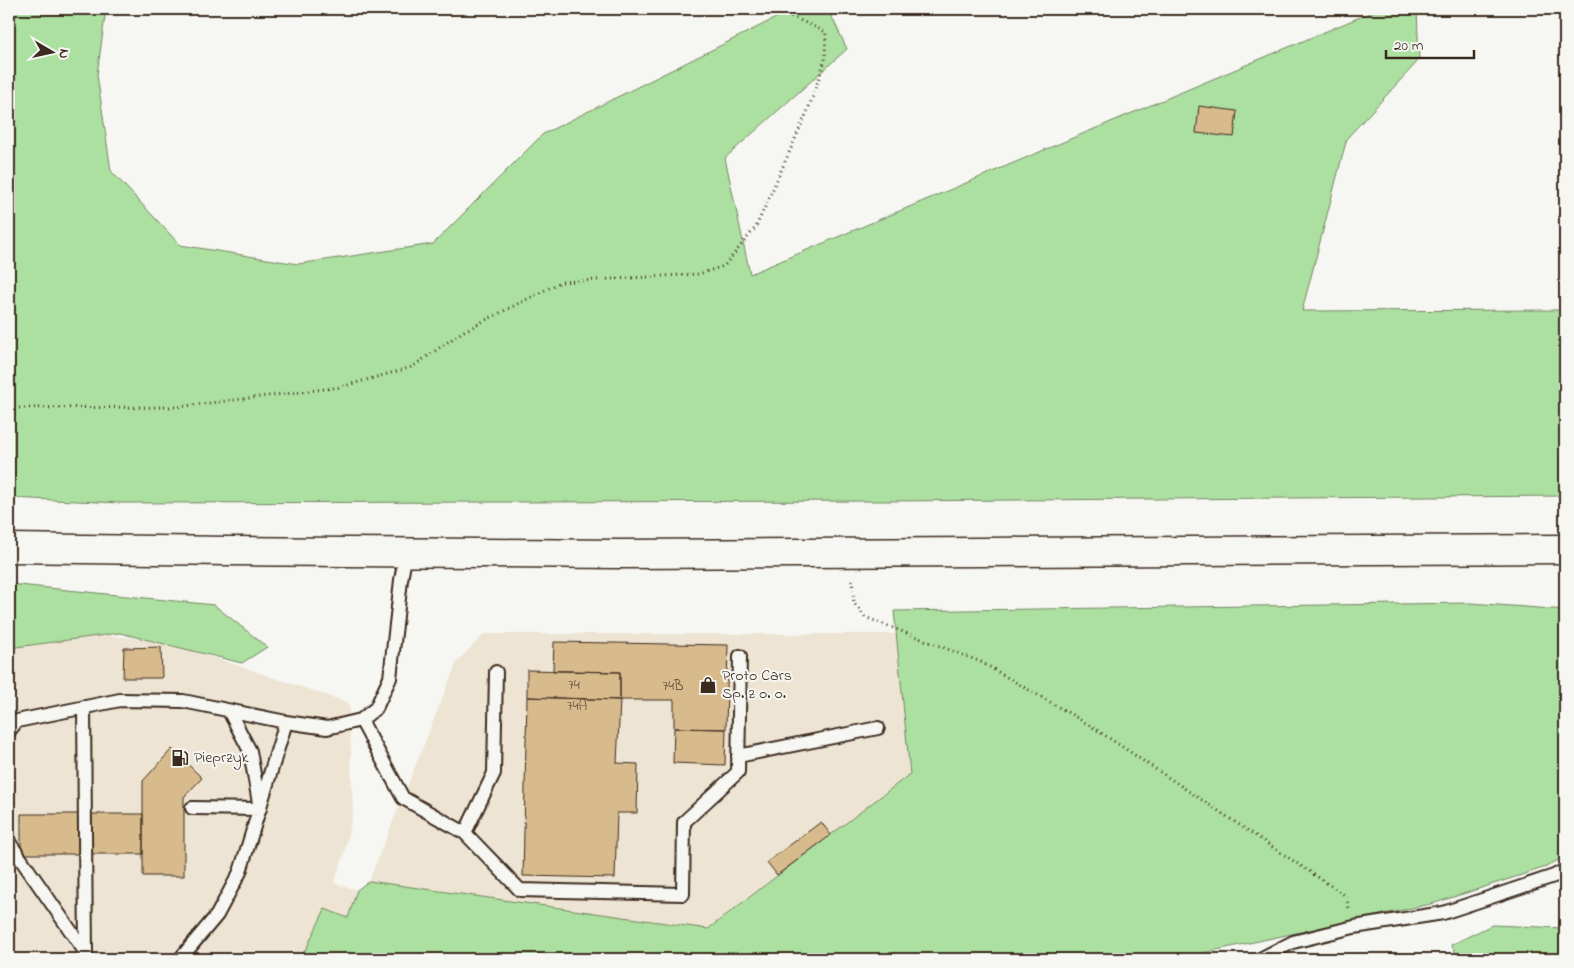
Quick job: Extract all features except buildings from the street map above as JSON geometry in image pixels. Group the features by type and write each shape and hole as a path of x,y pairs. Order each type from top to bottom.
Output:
{"main road":[{"path":"9,548 630,554 1565,549"}],"lane":[{"path":"9,731 18,722 120,700 183,701 286,722 327,728 361,720 376,708 390,678 406,552"},
{"path":"361,720 403,798 465,833 520,890 683,894 684,822 738,772 740,656"},
{"path":"465,833 494,773 496,672"},
{"path":"84,707 87,956"},
{"path":"229,711 250,751 260,809"},
{"path":"180,959 217,915 240,872 286,722"},
{"path":"738,756 878,728"},
{"path":"192,808 260,809"},
{"path":"9,842 87,956"},
{"path":"1260,959 1293,942 1354,928 1443,913 1554,876 1565,870"}],"path":[{"path":"9,408 176,407 341,387 412,367 462,332 560,282 699,274 724,266 756,227 808,110 825,60 826,32 775,9"},
{"path":"849,552 854,603 865,616 980,662 1091,726 1346,896 1354,928"}],"shaded area":[{"path":"484,634 897,634 910,774 708,929 369,881 457,662"},
{"name":"Pieprzyk","path":"93,635 162,640 349,703 353,813 344,854 334,883 357,890 348,918 325,910 299,959 24,959 9,943 9,646"}],"green space":[{"path":"9,9 106,9 97,75 111,171 180,245 298,264 433,244 543,134 794,9 828,9 847,49 725,158 750,274 1379,9 1417,9 1419,60 1347,138 1302,311 1565,310 1565,496 883,501 121,503 9,498"},
{"path":"9,584 214,605 267,647 242,663 120,633 9,648"},
{"path":"1471,603 1565,610 1565,856 1546,867 1435,903 1175,959 299,959 307,947 325,909 348,918 357,890 369,881 708,929 910,774 894,611"},
{"path":"1492,925 1565,928 1565,959 1453,959 1458,956 1451,945"}],"place":[{"name":"Proto Cars Sp. z o. o.","path":"708,685"},
{"name":"Pieprzyk","path":"180,758"}]}
